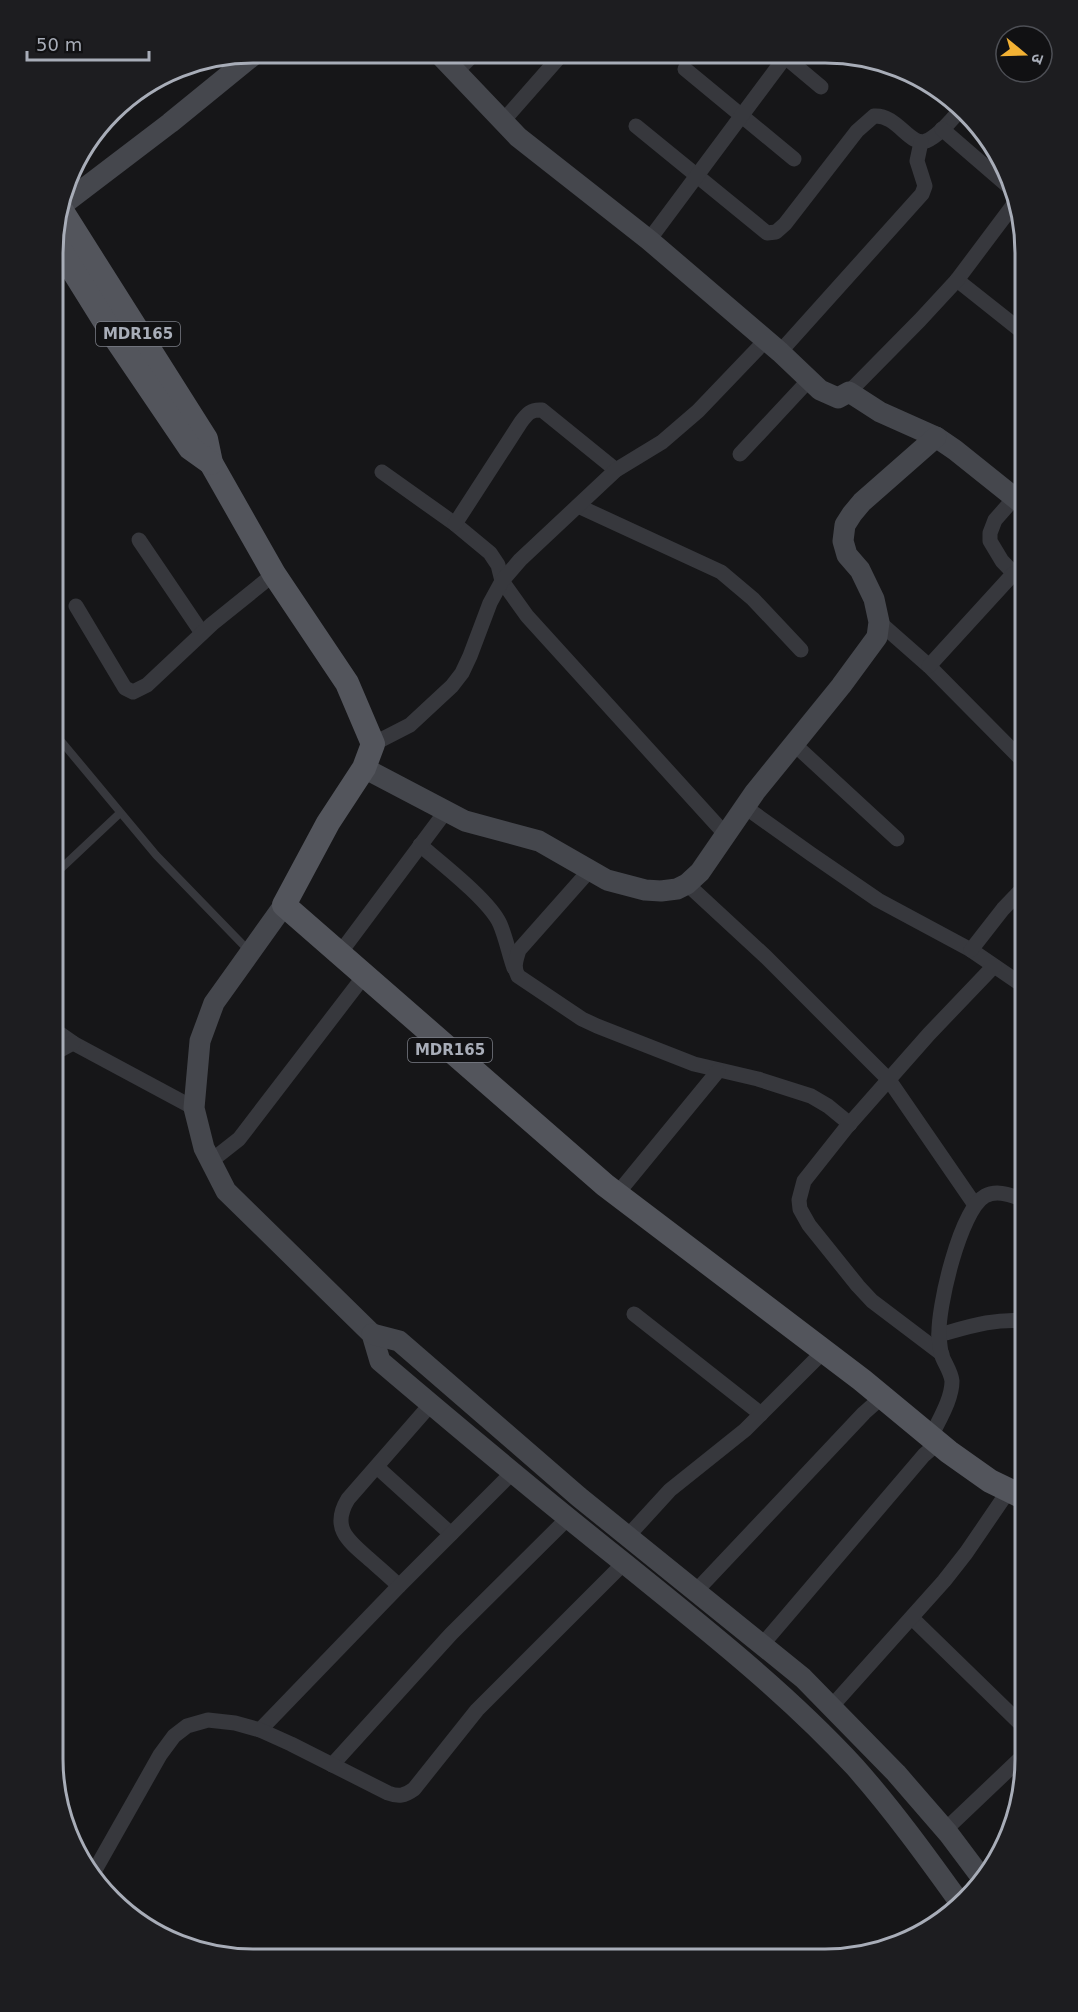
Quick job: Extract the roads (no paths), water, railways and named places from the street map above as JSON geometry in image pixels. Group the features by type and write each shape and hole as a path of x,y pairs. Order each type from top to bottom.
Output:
{"main road":[{"name":"MDR165","path":"67,218 206,439 211,463 274,574 347,683 373,744"},
{"name":"MDR165","path":"63,254 110,330 190,448 211,463"},
{"path":"284,905 328,823 364,768 373,744"},
{"name":"MDR165","path":"284,905 617,1194 824,1351 934,1440 990,1481 1015,1493"}],"street":[{"path":"448,63 518,137 649,240 773,346 809,380 829,395 838,398 849,392 957,280 1010,210"},
{"path":"456,72 465,63"},
{"path":"503,121 554,63"},
{"path":"649,240 780,63"},
{"path":"793,63 821,87"},
{"path":"71,199 170,123 242,64"},
{"path":"685,69 794,159"},
{"path":"636,126 767,233 776,232 785,224 857,132 874,116 882,115 912,139 921,142 928,140 956,116"},
{"path":"942,129 999,177"},
{"path":"373,744 410,724 452,686 462,673 470,656 490,603 502,581 520,560 616,470 651,449 679,428 773,346 922,194 925,186 917,161 921,142"},
{"path":"957,280 1015,325"},
{"path":"740,454 809,380"},
{"path":"849,392 880,411 936,437 1015,491"},
{"path":"455,524 520,422 535,409 543,410 616,470"},
{"path":"364,768 446,812 484,827 540,841 607,880 645,890 661,891 676,889 687,884 700,872 745,807 877,637 878,611 869,586 848,555 843,541 845,525 862,502 936,437"},
{"path":"382,472 455,524 490,553 498,565 502,581 527,616 726,835"},
{"path":"929,666 1013,574 990,541 990,533 995,520 1015,502"},
{"path":"578,506 721,572 753,599 801,650"},
{"path":"139,540 202,633"},
{"path":"76,606 125,688 133,692 147,685 202,633 274,574"},
{"path":"879,622 929,666 1015,753"},
{"path":"794,744 897,839"},
{"path":"745,807 878,900 971,950 1015,980"},
{"path":"340,953 446,812"},
{"path":"420,845 495,914 500,922 518,976 582,1019 694,1065 758,1079 811,1096 850,1124"},
{"path":"515,971 519,950 589,871"},
{"path":"687,884 766,957 889,1080 975,1205"},
{"path":"971,950 1015,896"},
{"path":"284,905 214,1003 200,1041 194,1108 204,1148 226,1191 372,1334 380,1361 512,1473 746,1663 812,1724 855,1767 911,1836 955,1897"},
{"path":"942,1354 872,1301 809,1225 800,1209 799,1200 804,1181 850,1124 929,1034 994,966"},
{"path":"211,1161 239,1139 364,976"},
{"path":"63,1036 194,1108"},
{"path":"63,1048 73,1042"},
{"path":"617,1194 718,1071"},
{"path":"762,1645 924,1455 934,1440 952,1382 942,1354 939,1335 947,1278 963,1230 975,1205 984,1197 993,1194 1005,1193 1015,1196"},
{"path":"634,1314 760,1414"},
{"path":"939,1335 990,1321 1015,1321"},
{"path":"372,1334 399,1341 627,1537 803,1678 896,1773 978,1873"},
{"path":"627,1537 669,1490 745,1430 824,1351"},
{"path":"696,1591 864,1413 882,1397"},
{"path":"399,1586 349,1541 340,1524 343,1508 431,1404"},
{"path":"377,1467 451,1534"},
{"path":"260,1730 512,1473"},
{"path":"832,1706 912,1618 1015,1496"},
{"path":"332,1765 451,1634 568,1518"},
{"path":"96,1866 160,1755 174,1736 188,1726 208,1720 236,1723 260,1730 388,1793 405,1796 414,1789 477,1710 624,1563"},
{"path":"912,1618 1015,1718"},
{"path":"945,1830 1015,1764"}],"lane":[{"path":"63,743 120,813 196,897 250,952"},
{"path":"63,867 120,813"}]}
